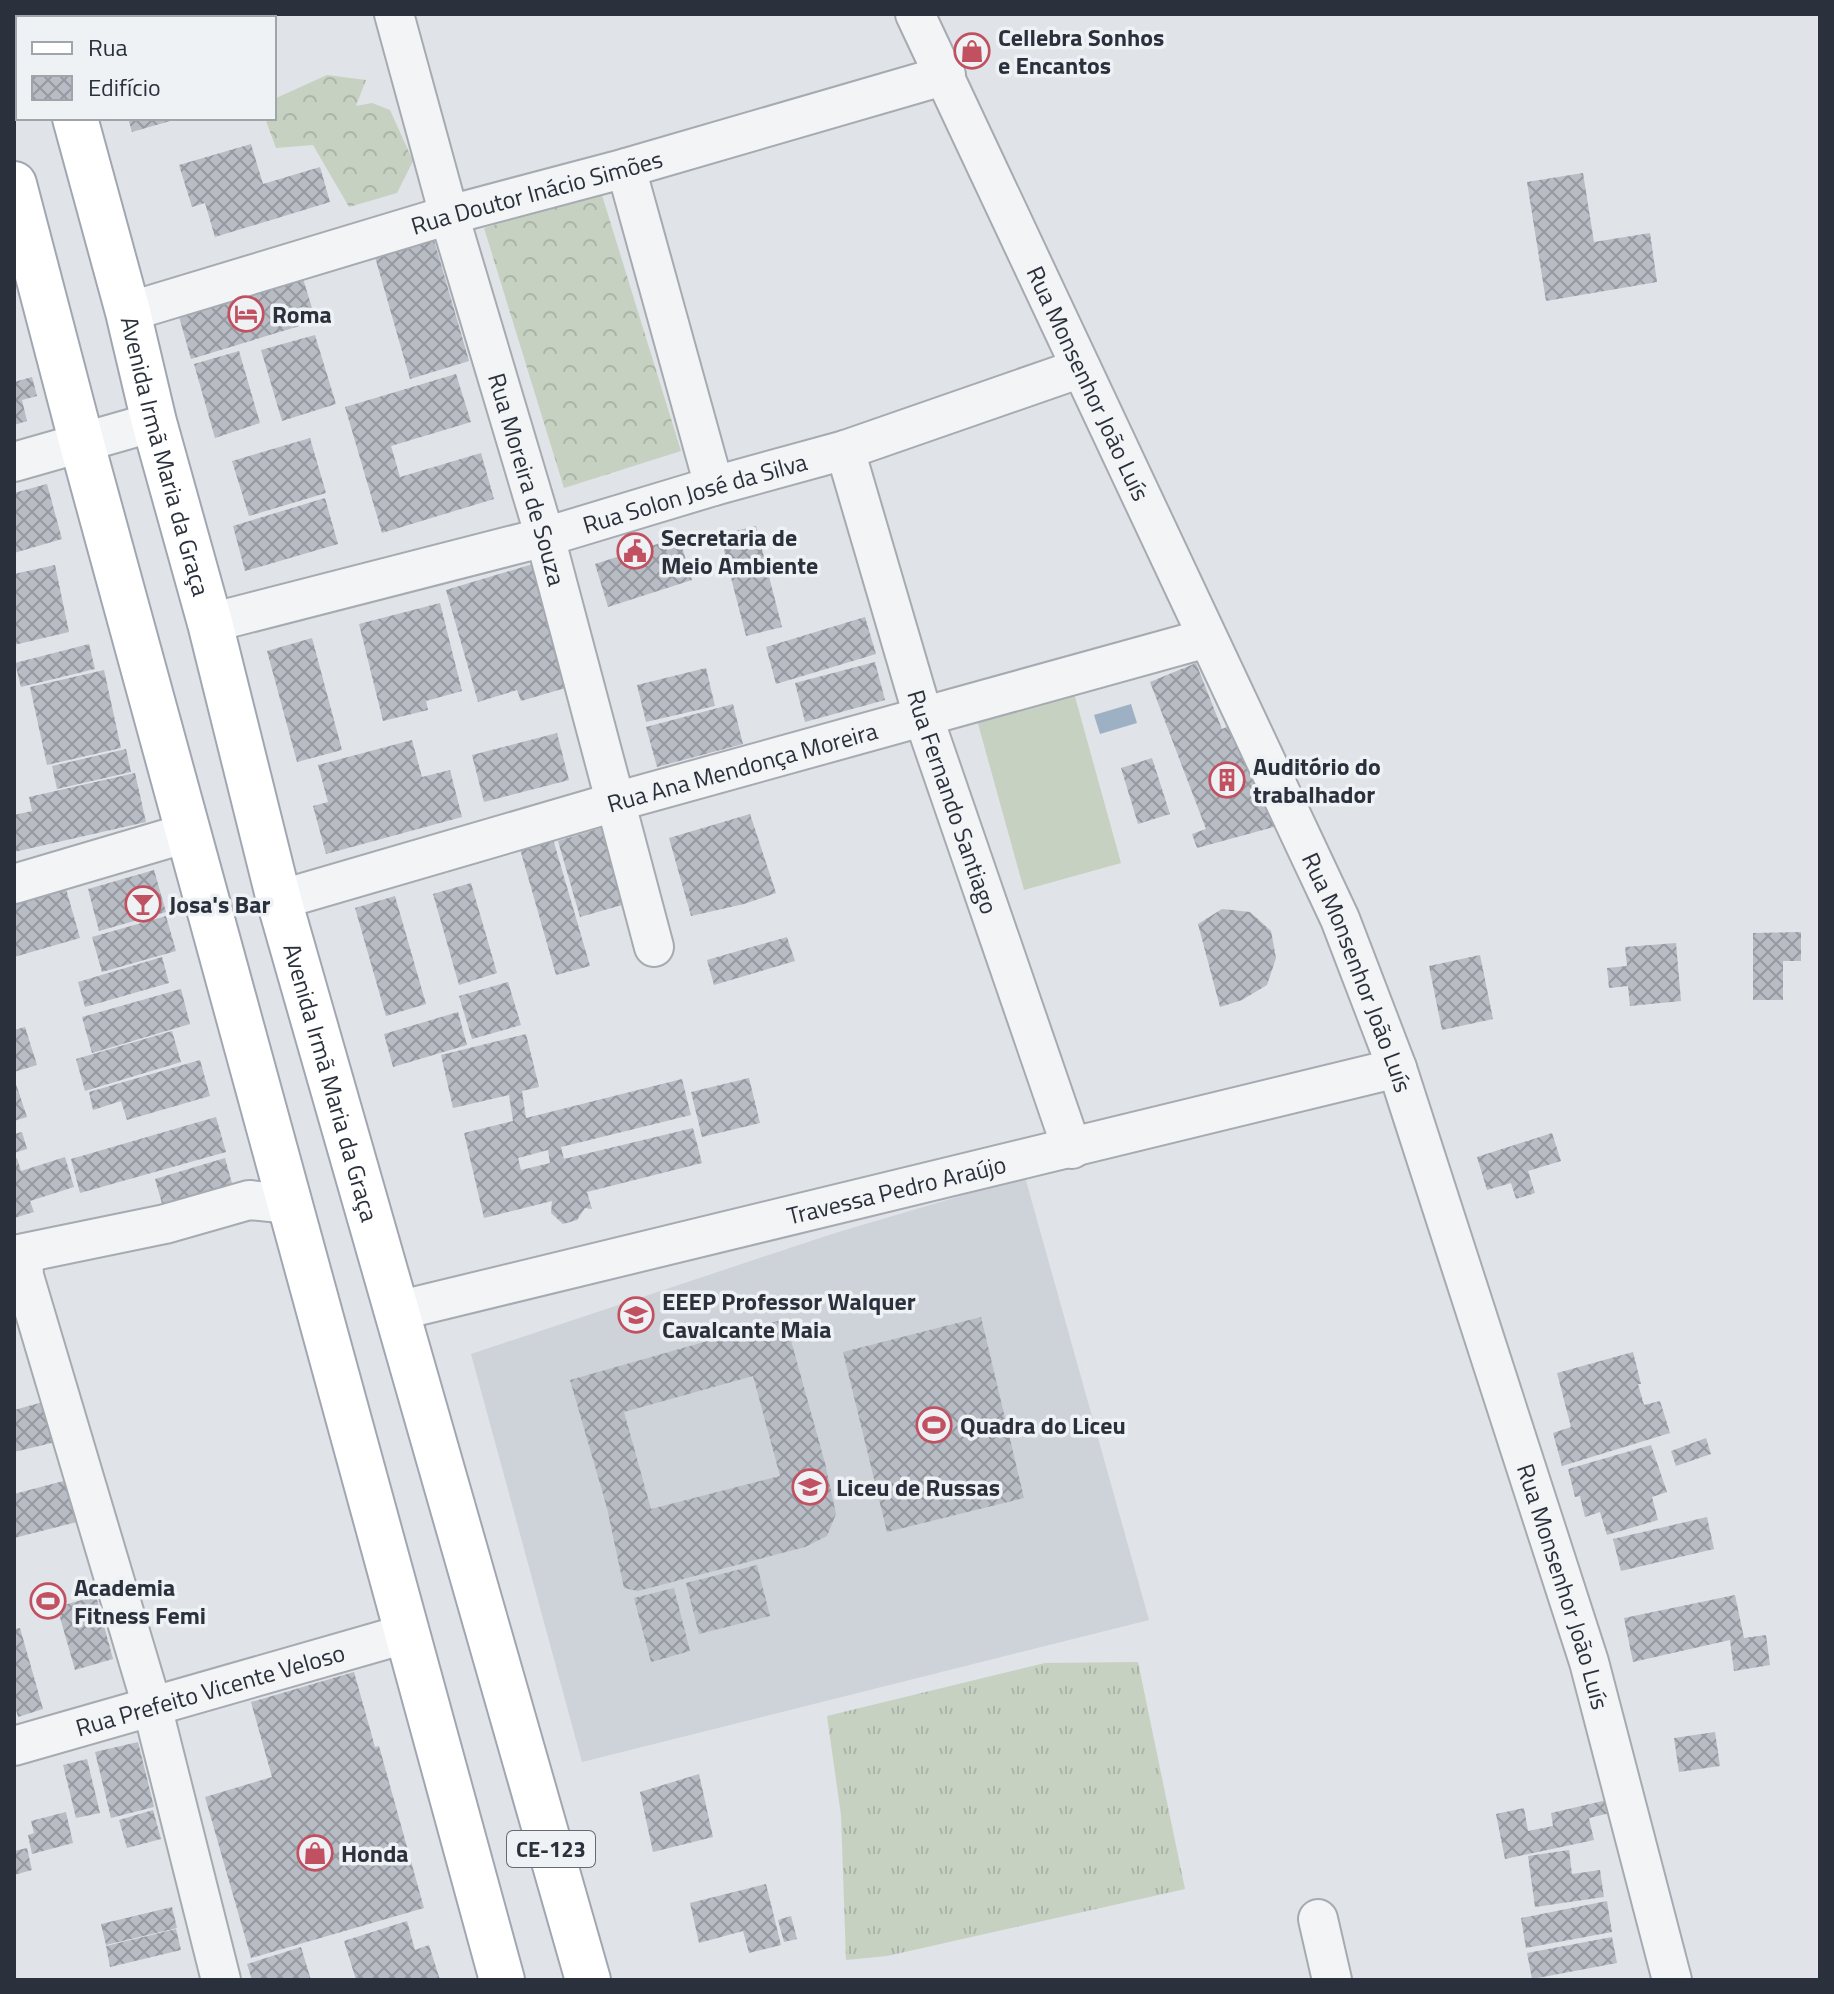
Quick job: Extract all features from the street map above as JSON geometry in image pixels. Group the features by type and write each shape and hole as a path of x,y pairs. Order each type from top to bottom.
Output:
{"main road":[{"name":"Avenida Irmã Maria da Graça","path":"76,120 210,623 279,900 588,1980"},
{"path":"14,184 405,1634"},
{"name":"CE-123","path":"405,1634 438,1742 502,1980"}],"street":[{"name":"Rua Moreira de Souza","path":"394,14 449,215 545,537 654,947"},
{"name":"Rua Monsenhor João Luís","path":"915,14 1340,919 1397,1068 1589,1662 1672,1980"},
{"name":"Rua Doutor Inácio Simões","path":"128,312 449,215 626,168 946,75"},
{"path":"626,168 714,486"},
{"name":"Rua Solon José da Silva","path":"210,623 545,537 845,450 1081,368"},
{"path":"14,462 154,422"},
{"name":"Rua Fernando Santiago","path":"845,450 923,716 1072,1149"},
{"name":"Rua Ana Mendonça Moreira","path":"279,900 615,802 1207,638"},
{"path":"14,884 190,832"},
{"name":"Travessa Pedro Araújo","path":"397,1311 1397,1068"},
{"path":"221,1980 152,1706 18,1254 165,1224 249,1200 290,1204"},
{"name":"Rua Prefeito Vicente Veloso","path":"14,1746 405,1634"},
{"path":"1318,1919 1332,1980"}],"shaded area":[{"name":"Liceu de Russas","path":"1025,1177 1149,1620 582,1762 471,1354 832,1234"}],"green space":[{"path":"327,75 366,80 356,106 372,103 390,110 413,161 397,193 349,207 313,145 276,148 266,120 276,120 276,98"},
{"path":"601,192 681,451 564,488 484,228"},
{"path":"1074,693 1121,863 1024,890 977,720"},
{"path":"1138,1662 1185,1889 887,1956 846,1960 841,1815 827,1716 1045,1663"}],"water":[{"path":"1131,704 1137,723 1100,734 1094,715"}],"building":[{"path":"93,14 182,14 178,16"},
{"path":"129,120 174,120 132,132"},
{"path":"251,144 263,184 320,167 330,202 215,237 205,203 192,207 179,165"},
{"path":"1583,173 1594,242 1650,233 1657,282 1546,301 1527,182"},
{"path":"434,240 469,361 410,379 375,257"},
{"name":"Roma","path":"300,269 316,321 191,359 176,306"},
{"path":"315,335 336,404 282,421 261,350"},
{"path":"239,351 260,423 215,438 194,364"},
{"path":"456,374 471,422 391,446 400,477 481,453 494,499 382,533 345,407"},
{"path":"32,377 37,396 22,400 27,421 14,425 14,382"},
{"path":"310,438 326,493 249,516 232,461"},
{"path":"47,484 62,539 14,553 14,493"},
{"path":"325,498 338,544 245,571 233,526"},
{"path":"756,526 782,627 746,636 720,535"},
{"path":"679,537 692,580 608,607 595,564"},
{"path":"536,563 572,686 521,701 517,690 478,702 446,590"},
{"path":"55,565 69,632 14,645 14,574"},
{"path":"440,603 462,691 426,701 428,710 383,721 359,624"},
{"path":"865,617 876,654 776,684 766,647"},
{"path":"312,638 342,750 297,762 267,651"},
{"path":"89,644 95,669 21,687 15,663"},
{"path":"875,662 885,700 805,722 795,683"},
{"name":"Auditório do trabalhador","path":"1196,663 1222,729 1242,721 1285,824 1197,848 1192,834 1206,829 1150,682"},
{"path":"706,668 715,706 646,722 637,685"},
{"path":"104,670 121,748 47,765 30,687"},
{"path":"733,704 743,744 657,767 646,727"},
{"path":"557,733 569,780 484,802 472,755"},
{"path":"412,740 422,777 450,770 462,817 326,854 313,806 328,802 318,765"},
{"path":"126,749 131,772 57,789 52,766"},
{"path":"1152,758 1170,814 1138,824 1121,768"},
{"path":"135,773 146,822 14,852 14,815 32,811 29,797"},
{"path":"750,814 776,893 691,916 669,838"},
{"path":"601,828 622,905 580,917 558,841"},
{"path":"553,839 590,966 556,975 520,849"},
{"path":"154,870 166,912 99,931 88,889"},
{"path":"471,883 497,973 459,985 433,894"},
{"path":"66,889 80,938 14,957 14,904"},
{"path":"395,896 426,1004 386,1016 355,908"},
{"path":"1222,909 1250,912 1271,931 1276,958 1267,985 1242,1000 1220,1007 1198,924"},
{"path":"166,916 176,951 102,972 92,937"},
{"path":"1801,932 1801,961 1783,961 1783,1000 1753,1000 1753,933"},
{"path":"787,937 795,961 714,985 707,960"},
{"path":"1676,943 1681,1001 1630,1006 1628,986 1609,988 1607,968 1627,966 1625,947"},
{"path":"1480,955 1493,1019 1442,1030 1429,966"},
{"path":"162,957 169,983 85,1007 78,982"},
{"path":"508,982 521,1025 472,1039 459,996"},
{"path":"181,989 190,1024 92,1053 82,1017"},
{"path":"458,1012 467,1045 393,1067 384,1034"},
{"path":"25,1027 37,1065 14,1072 14,1030"},
{"path":"172,1031 181,1062 85,1091 76,1059"},
{"path":"526,1034 539,1087 522,1091 526,1118 682,1079 691,1115 561,1147 564,1159 693,1128 702,1163 587,1192 592,1209 585,1208 577,1220 563,1224 551,1213 552,1201 484,1218 464,1133 513,1121 509,1095 453,1108 441,1055","holes":["548,1150 550,1163 521,1170 518,1158"]},
{"path":"200,1060 210,1096 127,1120 121,1101 93,1110 89,1092"},
{"path":"14,1078 27,1117 14,1121"},
{"path":"749,1078 760,1123 702,1137 691,1092"},
{"path":"216,1117 226,1152 80,1193 71,1159"},
{"path":"22,1132 27,1149 14,1153 14,1134"},
{"path":"1552,1133 1561,1161 1528,1171 1535,1193 1516,1199 1511,1183 1487,1190 1477,1157"},
{"path":"65,1157 74,1187 30,1201 34,1212 14,1218 14,1159 17,1158 21,1171"},
{"path":"225,1158 233,1187 163,1207 155,1179"},
{"name":"Quadra do Liceu","path":"981,1317 1024,1498 887,1532 843,1352"},
{"path":"785,1319 836,1514 827,1536 805,1547 638,1591 624,1588 607,1508 570,1380","holes":["753,1376 780,1476 651,1509 624,1412"]},
{"path":"1633,1352 1644,1405 1660,1401 1670,1433 1562,1466 1553,1433 1571,1427 1557,1373"},
{"path":"54,1399 64,1440 14,1452 14,1410"},
{"path":"1706,1438 1711,1454 1676,1466 1671,1451"},
{"path":"1651,1445 1667,1492 1652,1497 1658,1520 1607,1535 1600,1512 1585,1517 1580,1496 1575,1497 1568,1469"},
{"path":"71,1479 81,1521 14,1538 14,1494"},
{"path":"1707,1517 1714,1549 1621,1571 1613,1539"},
{"path":"757,1565 770,1616 699,1634 686,1583"},
{"path":"674,1588 690,1651 651,1662 634,1598"},
{"path":"1735,1595 1744,1638 1766,1635 1770,1665 1734,1671 1730,1640 1633,1662 1624,1618"},
{"path":"96,1596 113,1659 75,1670 57,1607"},
{"path":"20,1628 43,1709 18,1717 14,1703 14,1629"},
{"name":"Honda","path":"354,1672 375,1747 379,1746 424,1908 251,1958 205,1797 272,1777 251,1702"},
{"path":"1715,1732 1720,1766 1679,1772 1674,1738"},
{"path":"138,1742 154,1807 111,1818 95,1752"},
{"path":"87,1759 100,1813 76,1818 63,1765"},
{"path":"699,1774 713,1837 653,1852 640,1792"},
{"path":"1607,1800 1610,1813 1589,1818 1594,1840 1505,1859 1496,1814 1524,1808 1528,1831 1553,1826 1551,1813"},
{"path":"153,1810 161,1839 127,1848 119,1820"},
{"path":"66,1812 73,1843 32,1854 28,1835 34,1833 31,1821"},
{"path":"27,1848 32,1870 14,1875 14,1851"},
{"path":"1569,1850 1572,1874 1600,1870 1604,1897 1535,1907 1528,1856"},
{"path":"766,1884 781,1945 749,1953 743,1931 699,1943 690,1903"},
{"path":"1607,1901 1612,1932 1526,1948 1521,1918"},
{"path":"172,1907 177,1928 106,1945 101,1924"},
{"path":"791,1916 797,1939 784,1942 778,1920"},
{"path":"407,1921 415,1950 429,1945 440,1980 356,1980 344,1941"},
{"path":"176,1929 181,1950 110,1967 106,1946"},
{"path":"1612,1937 1617,1963 1532,1979 1527,1953"},
{"path":"301,1947 311,1980 252,1980 247,1964"}],"place":[{"name":"Cellebra Sonhos e Encantos","path":"972,51"},
{"name":"Roma","path":"246,314"},
{"name":"Secretaria de Meio Ambiente","path":"635,551"},
{"name":"Auditório do trabalhador","path":"1227,780"},
{"name":"Josa's Bar","path":"143,904"},
{"name":"EEEP Professor Walquer Cavalcante Maia","path":"636,1315"},
{"name":"Quadra do Liceu","path":"934,1425"},
{"name":"Liceu de Russas","path":"810,1487"},
{"name":"Academia Fitness Femi","path":"48,1601"},
{"name":"Honda","path":"315,1853"}]}
